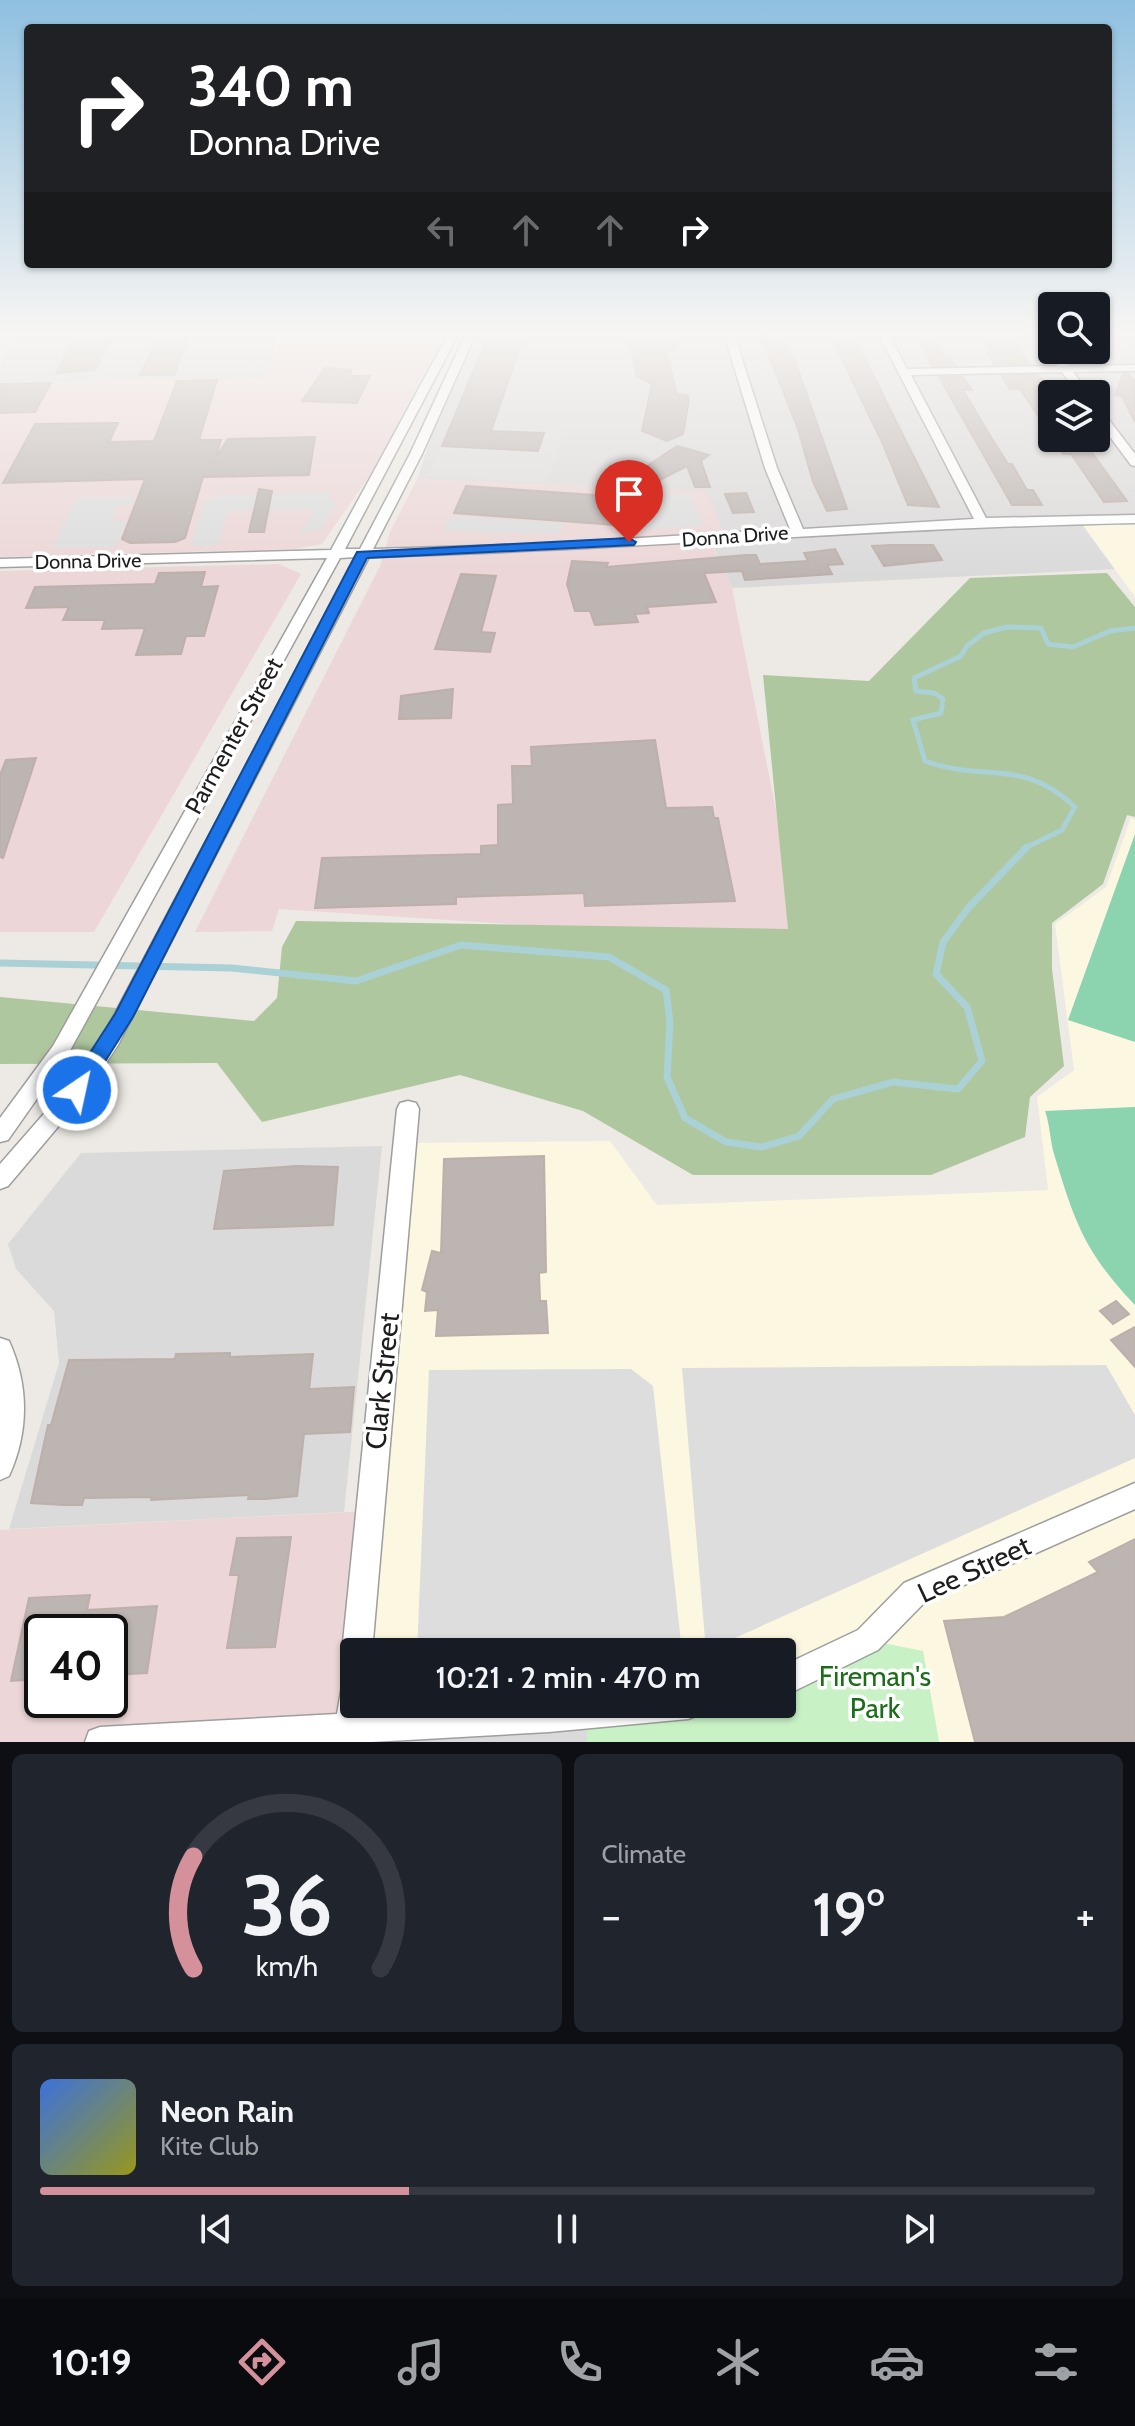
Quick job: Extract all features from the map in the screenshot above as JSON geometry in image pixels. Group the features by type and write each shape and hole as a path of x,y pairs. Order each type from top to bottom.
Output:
{"street":[{"name":"Parmenter Street","path":"0,1134 60,1051 411,412"},
{"name":"Parmenter Street","path":"0,1180 77,1090 111,1040 435,412"},
{"path":"754,412 771,468 798,532"},
{"path":"925,412 982,522"},
{"path":"1110,429 1135,462"},
{"path":"1116,437 1135,437"},
{"name":"Donna Drive","path":"0,563 362,554 982,522 1135,519"},
{"name":"Clark Street","path":"358,1638 408,1109"},
{"path":"0,1349 11,1386 12,1410 0,1467"},
{"name":"Lee Street","path":"796,1675 868,1640 914,1593 1135,1496"},
{"path":"100,1742 350,1735 540,1718"}],"shaded area":[{"path":"0,412 404,412 370,475 322,544 294,549 0,557"},
{"path":"439,412 1038,412 1038,452 1110,452 1110,412 1135,412 1135,519 1079,520 1115,569 732,588 709,537 506,483 417,479"},
{"path":"451,425 563,431 547,483 428,476"},
{"path":"417,479 707,491 725,536 709,538 732,588 802,943 279,909 272,931 195,932 380,566 390,532"},
{"path":"332,492 330,500 338,501 321,529 300,533 314,509 227,511 218,545 191,546 205,499 216,499 218,495"},
{"path":"690,493 703,526 632,530 621,497"},
{"path":"135,497 131,505 118,505 112,521 126,521 116,547 52,548 76,498"},
{"path":"451,516 563,523 560,534 444,531"},
{"path":"1135,519 1135,597 1079,520"},
{"path":"279,564 301,574 94,932 0,932 0,571"},
{"path":"1131,818 1135,820 1135,1742 939,1742 923,1651 796,1679 796,1638 358,1638 403,1143 610,1141 657,1205 1048,1190 1037,1097 1074,1070 1055,924 1106,887"},
{"path":"382,1146 344,1512 9,1529 59,1363 54,1311 16,1269 8,1244 81,1153"},
{"path":"1106,1365 1135,1415 1135,1458 735,1638 705,1638 682,1368"},
{"path":"631,1369 653,1386 680,1638 418,1638 429,1370"},
{"path":"370,1511 356,1638 340,1638 340,1718 350,1718 349,1742 0,1742 0,1530"},
{"path":"553,1718 587,1718 587,1742 349,1742"}],"green space":[{"path":"1107,573 1135,607 1135,817 1127,815 1103,884 1052,923 1052,969 1064,1066 1030,1097 1025,1137 931,1175 693,1175 583,1111 460,1075 262,1122 217,1063 0,1064 0,997 254,1021 277,998 282,947 296,921 788,929 763,675 869,681 970,578"},
{"path":"1135,834 1135,1042 1068,1020"},
{"path":"1135,1107 1135,1305 1092,1252 1075,1218 1061,1178 1045,1111"},
{"name":"Fireman's Park","path":"868,1640 923,1651 939,1742 587,1742 587,1718 796,1718 796,1675"}],"building":[{"path":"165,412 207,412 199,440 221,440 215,458 228,439 315,437 309,475 203,477 185,538 175,542 130,543 122,539 145,479 3,483 35,424 118,423 109,442 154,441"},
{"path":"456,412 498,412 491,431 544,433 538,451 442,446"},
{"path":"646,412 687,412 683,434 667,441 642,431"},
{"path":"791,412 813,412 847,509 827,511 813,482"},
{"path":"868,412 892,412 939,507 908,505"},
{"path":"959,412 976,412 1008,464 1012,464 1027,490 1033,490 1042,505 1012,505"},
{"path":"677,446 709,455 701,461 710,487 695,487 687,466 652,484 629,478"},
{"path":"1062,452 1091,452 1127,501 1104,502 1071,454"},
{"path":"612,484 627,526 454,513 466,486 595,495"},
{"path":"259,489 272,491 264,532 249,532"},
{"path":"746,493 754,512 733,513 725,494"},
{"path":"933,545 942,560 884,566 872,546"},
{"path":"835,549 843,564 827,565 832,574 745,580 742,571 704,573 716,602 647,607 649,613 635,614 638,622 595,625 590,611 575,611 567,584 572,561 608,563 606,567 756,555 760,564 808,561 804,553"},
{"path":"205,572 201,587 218,586 204,636 186,636 181,654 136,655 145,628 102,629 105,620 63,620 69,607 26,608 35,587 155,584 159,573"},
{"path":"461,574 496,576 481,632 495,633 490,652 435,649"},
{"path":"453,689 451,718 399,719 401,696"},
{"path":"655,740 666,808 712,807 714,818 718,818 735,901 585,906 584,893 456,897 456,904 315,908 322,858 481,854 481,846 498,845 498,805 513,804 512,766 532,766 531,747"},
{"path":"36,758 3,858 0,857 0,775 6,760"},
{"path":"544,1156 546,1272 539,1273 540,1301 546,1301 548,1333 436,1336 438,1310 425,1311 427,1292 422,1290 432,1251 441,1253 444,1159"},
{"path":"297,1166 338,1167 333,1225 214,1229 224,1171"},
{"path":"1116,1301 1129,1314 1113,1324 1100,1311"},
{"path":"1135,1327 1135,1367 1111,1340"},
{"path":"230,1353 230,1357 313,1354 309,1389 354,1387 350,1432 304,1434 297,1496 266,1499 248,1499 249,1495 151,1500 152,1497 84,1498 82,1505 31,1503 48,1425 51,1425 69,1360 175,1359 176,1354"},
{"path":"291,1537 275,1647 227,1648 239,1575 230,1575 237,1538"},
{"path":"1135,1539 1135,1742 975,1742 944,1621 1004,1617 1098,1572 1089,1562"},
{"path":"90,1595 87,1610 157,1606 147,1673 128,1674 128,1614 26,1614 29,1598"},
{"path":"24,1621 24,1680 11,1681"}],"waterway":[{"path":"1027,847 1062,830 1075,807 1056,792 1021,776 966,770 925,761 913,720 941,713 943,699 934,693 916,691 914,678 961,656 967,646 984,633 1007,627 1041,628 1048,644 1073,647 1110,631 1135,628"},
{"path":"0,963 232,968 356,981 461,945 609,957 666,990 670,1023 667,1077 685,1118 726,1142 762,1147 799,1136 833,1099 893,1082 958,1089 982,1061 967,1007 936,974 943,942 969,907 1027,847"},
{"path":"1023,849 1027,847"}],"route":[{"path":"77,1090 111,1040 362,554 629,542"}]}
